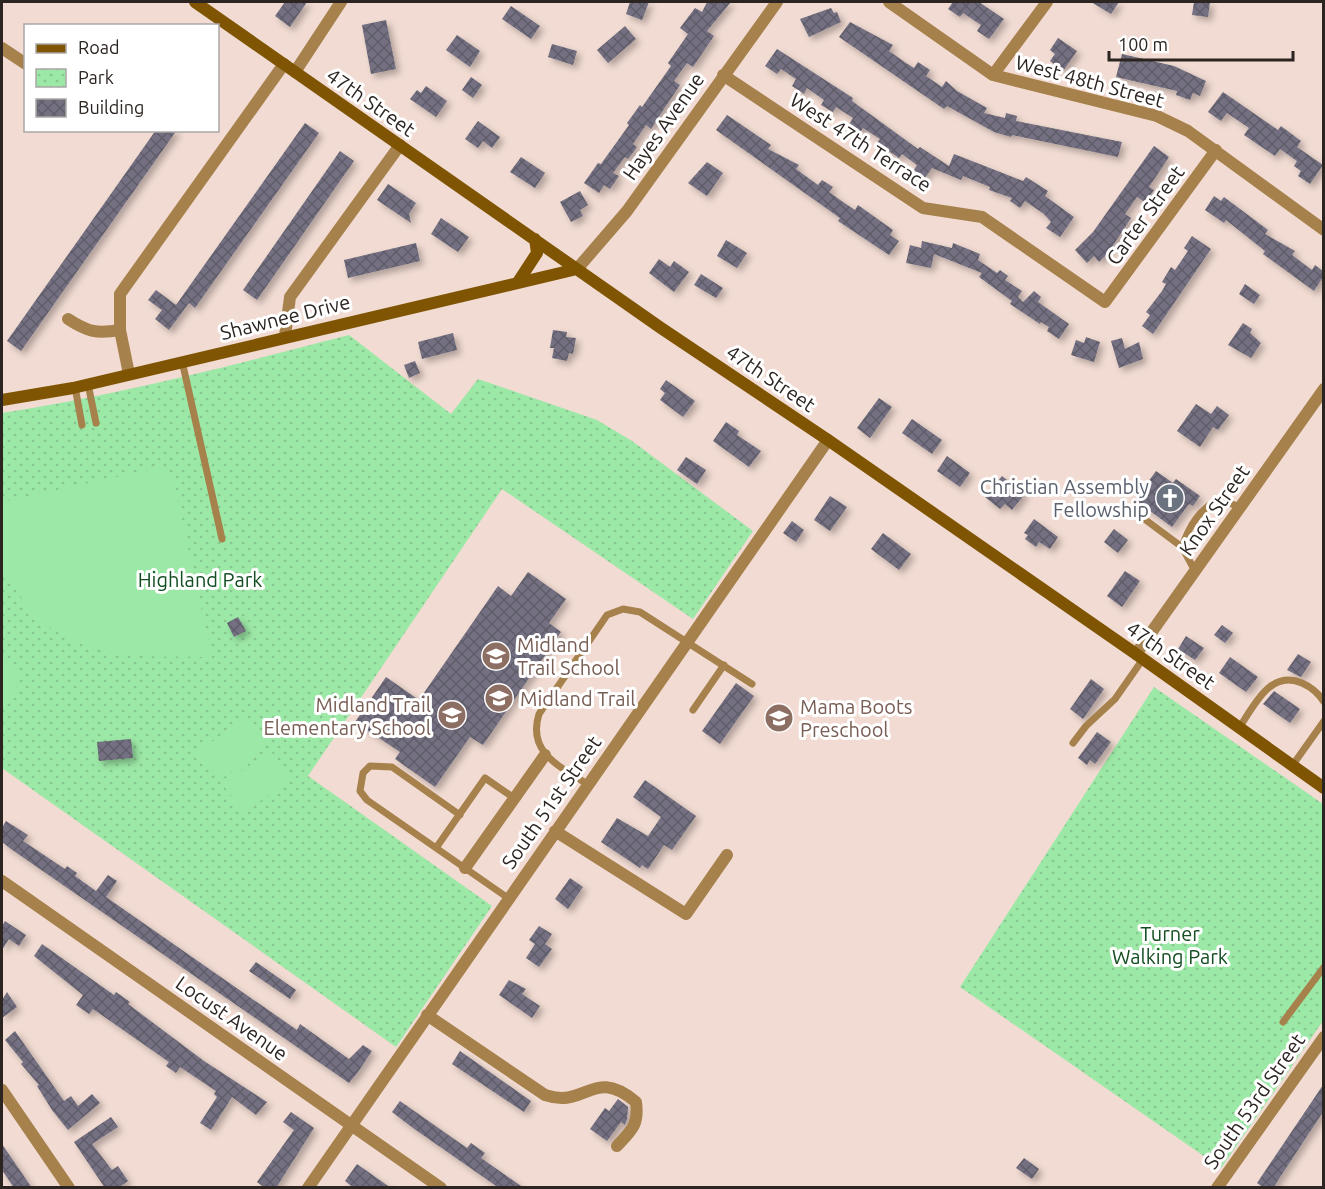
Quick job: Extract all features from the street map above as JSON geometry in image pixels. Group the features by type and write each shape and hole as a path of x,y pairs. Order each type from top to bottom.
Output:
{"main road":[{"name":"47th Street","path":"195,2 577,269 1140,656 1323,788"},
{"path":"518,282 537,253 534,239"},
{"name":"Shawnee Drive","path":"2,400 75,387 577,269"}],"street":[{"path":"295,72 341,2"},
{"name":"Hayes Avenue","path":"577,269 627,211 777,2"},
{"path":"889,2 993,75 1047,2"},
{"path":"2,48 24,63"},
{"path":"129,374 120,330 120,294 284,64"},
{"name":"West 47th Terrace","path":"723,75 923,208 982,217 1105,302"},
{"name":"West 48th Street","path":"993,75 1157,116 1188,130 1323,230"},
{"path":"285,336 290,297 400,146"},
{"name":"Carter Street","path":"1105,302 1215,150"},
{"path":"68,319 87,332 98,334 120,330"},
{"name":"Knox Street","path":"1140,656 1195,571 1323,389"},
{"name":"South 51st Street","path":"308,1188 828,440"},
{"path":"465,868 545,755"},
{"path":"555,831 686,914 727,855"},
{"name":"Locust Avenue","path":"2,881 441,1188"},
{"path":"427,1015 544,1095 560,1100 571,1099 597,1086 611,1086 622,1090 636,1102 638,1117 632,1130 617,1146"},
{"name":"South 53rd Street","path":"1220,1186 1323,1037"},
{"path":"2,1090 69,1188"}],"lane":[{"path":"182,362 222,538"},
{"path":"88,384 96,423"},
{"path":"75,387 82,425"},
{"path":"1182,547 1189,529 1205,507 1218,499 1240,507"},
{"path":"1131,509 1182,547 1195,571"},
{"path":"587,784 545,755 537,741 535,726 539,714 607,615 623,609 640,612 752,684"},
{"path":"1073,743 1086,726 1115,699 1140,656"},
{"path":"693,710 724,665"},
{"path":"1239,728 1266,688 1281,681 1290,680 1308,686 1323,702"},
{"path":"1292,766 1323,721"},
{"path":"460,815 392,767 370,766 363,773 360,791 367,800 508,898"},
{"path":"436,848 485,778 514,798"},
{"path":"1283,1022 1323,967"}],"green space":[{"name":"Highland Park","path":"349,335 451,414 478,379 597,420 632,441 753,531 693,619 502,489 308,776 492,906 396,1047 2,768 2,413 133,388"},
{"path":"162,467 172,474 212,657 132,655 83,645 61,634 40,618 6,578 3,571 2,502"},
{"path":"2,658 24,673 2,712"},
{"name":"Turner Walking Park","path":"1154,687 1323,804 1323,1021 1221,1168 960,987"},
{"path":"245,717 266,745 219,781 198,752"},
{"path":"270,750 291,778 244,813 223,785"}],"building":[{"path":"285,2 307,2 290,27 275,16"},
{"path":"630,2 649,2 642,20 626,14"},
{"path":"707,2 731,2 707,31 714,36 693,67 687,63 674,81 680,85 651,129 646,125 633,144 637,147 628,159 625,157 613,173 619,176 610,189 604,185 599,193 584,183 598,163 601,164 629,125 627,123 640,105 642,107 671,66 668,63 688,34 680,28 695,8 702,12"},
{"path":"953,2 979,2 1004,19 989,39 977,31 981,25 963,13 960,17 948,9"},
{"path":"1091,2 1119,2 1111,14"},
{"path":"1194,2 1210,2 1208,17 1192,15"},
{"path":"511,6 540,26 531,39 502,19"},
{"path":"831,8 834,13 837,12 841,22 809,37 800,19"},
{"path":"386,20 396,69 371,74 362,25"},
{"path":"850,22 893,45 889,51 914,68 918,62 930,70 926,76 942,87 946,81 957,91 987,108 984,113 1005,118 1006,113 1017,116 1016,121 1122,142 1118,157 1012,135 1011,137 994,132 947,106 944,109 839,37"},
{"path":"625,26 636,39 608,63 597,50"},
{"path":"457,35 480,51 470,67 446,50"},
{"path":"1058,38 1077,51 1063,71 1050,61 1055,54 1050,50"},
{"path":"552,44 577,51 573,65 548,57"},
{"path":"777,49 853,98 852,101 918,149 920,147 949,166 954,154 1023,181 1026,177 1048,191 1045,196 1074,217 1060,237 1046,228 1051,222 1044,214 1025,201 1020,208 1010,201 1012,198 989,190 990,187 963,176 961,180 932,168 925,178 914,170 917,165 902,154 899,158 877,143 880,139 863,128 859,134 848,126 853,118 836,107 833,112 821,105 824,100 807,88 804,94 792,86 796,79 781,69 777,74 765,66"},
{"path":"1122,54 1174,66 1206,81 1200,96 1193,93 1190,100 1176,95 1177,91 1116,77"},
{"path":"471,77 482,85 473,98 462,90"},
{"path":"426,86 447,101 436,117 410,99 417,90 421,93"},
{"path":"1223,92 1278,130 1281,126 1301,141 1297,147 1323,165 1310,184 1298,176 1301,171 1294,166 1297,161 1280,149 1275,156 1244,135 1249,128 1227,113 1221,121 1208,112"},
{"path":"727,115 771,145 768,149 799,165 796,169 818,185 822,180 833,187 829,192 843,202 855,210 858,205 893,230 890,235 899,241 889,255 838,221 840,218 716,130"},
{"path":"478,121 500,137 492,148 483,141 478,148 465,139"},
{"path":"305,123 319,133 195,308 189,303 169,330 155,319 162,310 148,300 156,290 176,305"},
{"path":"155,132 176,132 21,351 7,341"},
{"path":"1154,146 1169,157 1149,187 1154,190 1145,202 1137,197 1125,214 1131,218 1108,253 1099,262 1094,256 1087,263 1075,250 1093,232"},
{"path":"340,151 354,161 257,300 243,290"},
{"path":"521,157 545,173 535,188 510,172"},
{"path":"707,162 723,173 707,196 688,183"},
{"path":"388,184 416,203 409,214 411,223 377,200"},
{"path":"580,191 588,205 580,210 583,216 571,222 560,202"},
{"path":"1214,196 1221,201 1224,197 1268,230 1265,234 1295,251 1292,255 1312,270 1315,265 1323,271 1323,277 1314,291 1263,254 1265,251 1226,220 1224,223 1205,210"},
{"path":"441,218 469,237 458,252 431,234"},
{"path":"1192,236 1211,249 1153,334 1142,326 1150,315 1146,312 1166,284 1162,282 1171,267 1175,270 1188,251 1184,248"},
{"path":"726,240 747,253 737,268 717,256"},
{"path":"922,241 952,248 953,243 980,254 978,260 997,273 1000,270 1008,276 1005,280 1022,291 1018,297 1023,302 1034,291 1041,297 1038,302 1069,324 1059,339 1047,331 1049,327 1041,322 1040,324 1010,304 1012,301 979,277 982,273 934,254 931,268 906,263 910,245 921,248"},
{"path":"416,243 420,261 348,278 344,260"},
{"path":"659,259 670,267 674,261 689,272 674,292 649,273"},
{"path":"701,274 723,288 716,298 694,285"},
{"path":"1245,284 1260,295 1254,304 1239,294"},
{"path":"1243,323 1252,329 1250,333 1261,343 1251,358 1228,345"},
{"path":"553,330 567,332 566,337 576,338 573,354 569,353 567,361 552,358 554,348 550,348"},
{"path":"453,333 457,350 422,359 418,342"},
{"path":"1086,337 1100,342 1094,362 1071,355 1076,340 1084,343"},
{"path":"1122,338 1125,349 1139,342 1143,359 1119,368 1111,341"},
{"path":"415,361 420,373 409,378 404,365"},
{"path":"666,380 695,401 683,417 660,400 665,393 660,389"},
{"path":"879,398 892,407 870,438 857,428"},
{"path":"1196,404 1211,414 1217,406 1229,415 1218,430 1213,427 1200,447 1177,431"},
{"path":"912,419 942,440 932,454 902,433"},
{"path":"726,422 739,431 737,435 761,451 749,467 713,441"},
{"path":"947,456 970,473 960,487 937,471"},
{"path":"686,457 706,470 697,484 677,470"},
{"name":"Christian Assembly Fellowship","path":"1156,471 1173,483 1176,479 1200,496 1193,506 1189,504 1172,527 1135,500"},
{"path":"1002,476 1025,494 1012,510 1005,504 1000,509 985,497"},
{"path":"830,496 847,507 830,531 814,520"},
{"path":"1034,519 1058,537 1050,549 1039,542 1036,547 1025,539 1028,535 1024,533"},
{"path":"792,521 804,530 796,542 783,533"},
{"path":"1114,529 1128,540 1118,553 1104,542"},
{"path":"883,533 911,554 899,570 871,549"},
{"path":"1125,571 1140,581 1122,607 1107,596"},
{"path":"528,572 566,599 549,623 561,632 483,745 470,737 435,787 395,759 400,752 355,722 386,677 419,700 498,586 511,596"},
{"path":"238,617 246,631 234,637 227,623"},
{"path":"1222,625 1233,633 1225,643 1214,635"},
{"path":"1186,636 1204,648 1195,660 1178,649"},
{"path":"1298,654 1311,662 1301,677 1287,670"},
{"path":"1230,657 1258,677 1246,692 1219,673"},
{"path":"1091,679 1104,689 1083,719 1070,709"},
{"name":"Mama Boots Preschool","path":"736,683 754,696 720,744 702,731"},
{"path":"1274,691 1300,709 1290,723 1263,704"},
{"path":"1097,732 1111,742 1095,764 1090,760 1087,765 1078,758"},
{"path":"131,739 133,758 99,761 97,742"},
{"path":"645,780 696,816 672,850 664,845 648,869 642,865 640,868 601,842 617,818 648,836 661,817 633,797"},
{"path":"6,821 28,835 23,841 65,869 67,866 77,873 75,876 96,891 108,875 117,881 106,897 297,1030 300,1024 349,1059 363,1045 372,1051 358,1072 349,1083 11,849 2,842 2,828"},
{"path":"570,878 583,887 568,909 555,899"},
{"path":"5,921 26,935 19,946 9,939 2,950 2,926"},
{"path":"539,926 552,934 545,944 552,949 539,967 526,958 535,944 529,940"},
{"path":"42,944 114,995 116,992 130,1002 128,1004 204,1061 267,1102 256,1115 232,1097 211,1130 200,1123 217,1097 214,1094 216,1091 180,1067 176,1073 166,1066 169,1062 93,1009 89,1014 76,1005 83,995 34,956"},
{"path":"256,962 296,990 290,999 249,971"},
{"path":"509,980 526,989 522,994 540,1006 532,1018 499,995"},
{"path":"7,992 17,1007 2,1018 2,1000"},
{"path":"15,1031 64,1101 71,1096 78,1106 92,1094 100,1103 68,1130 52,1110 37,1086 39,1085 21,1064 23,1062 5,1040"},
{"path":"460,1051 531,1101 524,1112 452,1064"},
{"path":"1323,1085 1323,1112 1273,1188 1264,1188 1257,1183"},
{"path":"618,1099 628,1107 627,1119 625,1125 621,1122 607,1141 590,1129 605,1108 609,1111"},
{"path":"400,1101 467,1148 471,1143 485,1153 481,1158 524,1188 499,1188 413,1128 392,1112"},
{"path":"291,1112 314,1128 276,1188 265,1188 257,1182 294,1130 283,1122"},
{"path":"111,1117 118,1127 92,1144 112,1170 118,1166 128,1181 118,1188 105,1188 74,1142"},
{"path":"2,1144 32,1188 14,1188 2,1170"},
{"path":"1024,1158 1039,1169 1032,1179 1016,1168"},
{"path":"357,1164 391,1188 354,1188 345,1181"}],"place":[{"name":"Christian Assembly Fellowship","path":"1170,498"},
{"name":"Midland Trail School","path":"496,656"},
{"name":"Midland Trail","path":"499,698"},
{"name":"Midland Trail Elementary School","path":"452,715"},
{"name":"Mama Boots Preschool","path":"779,718"}]}
